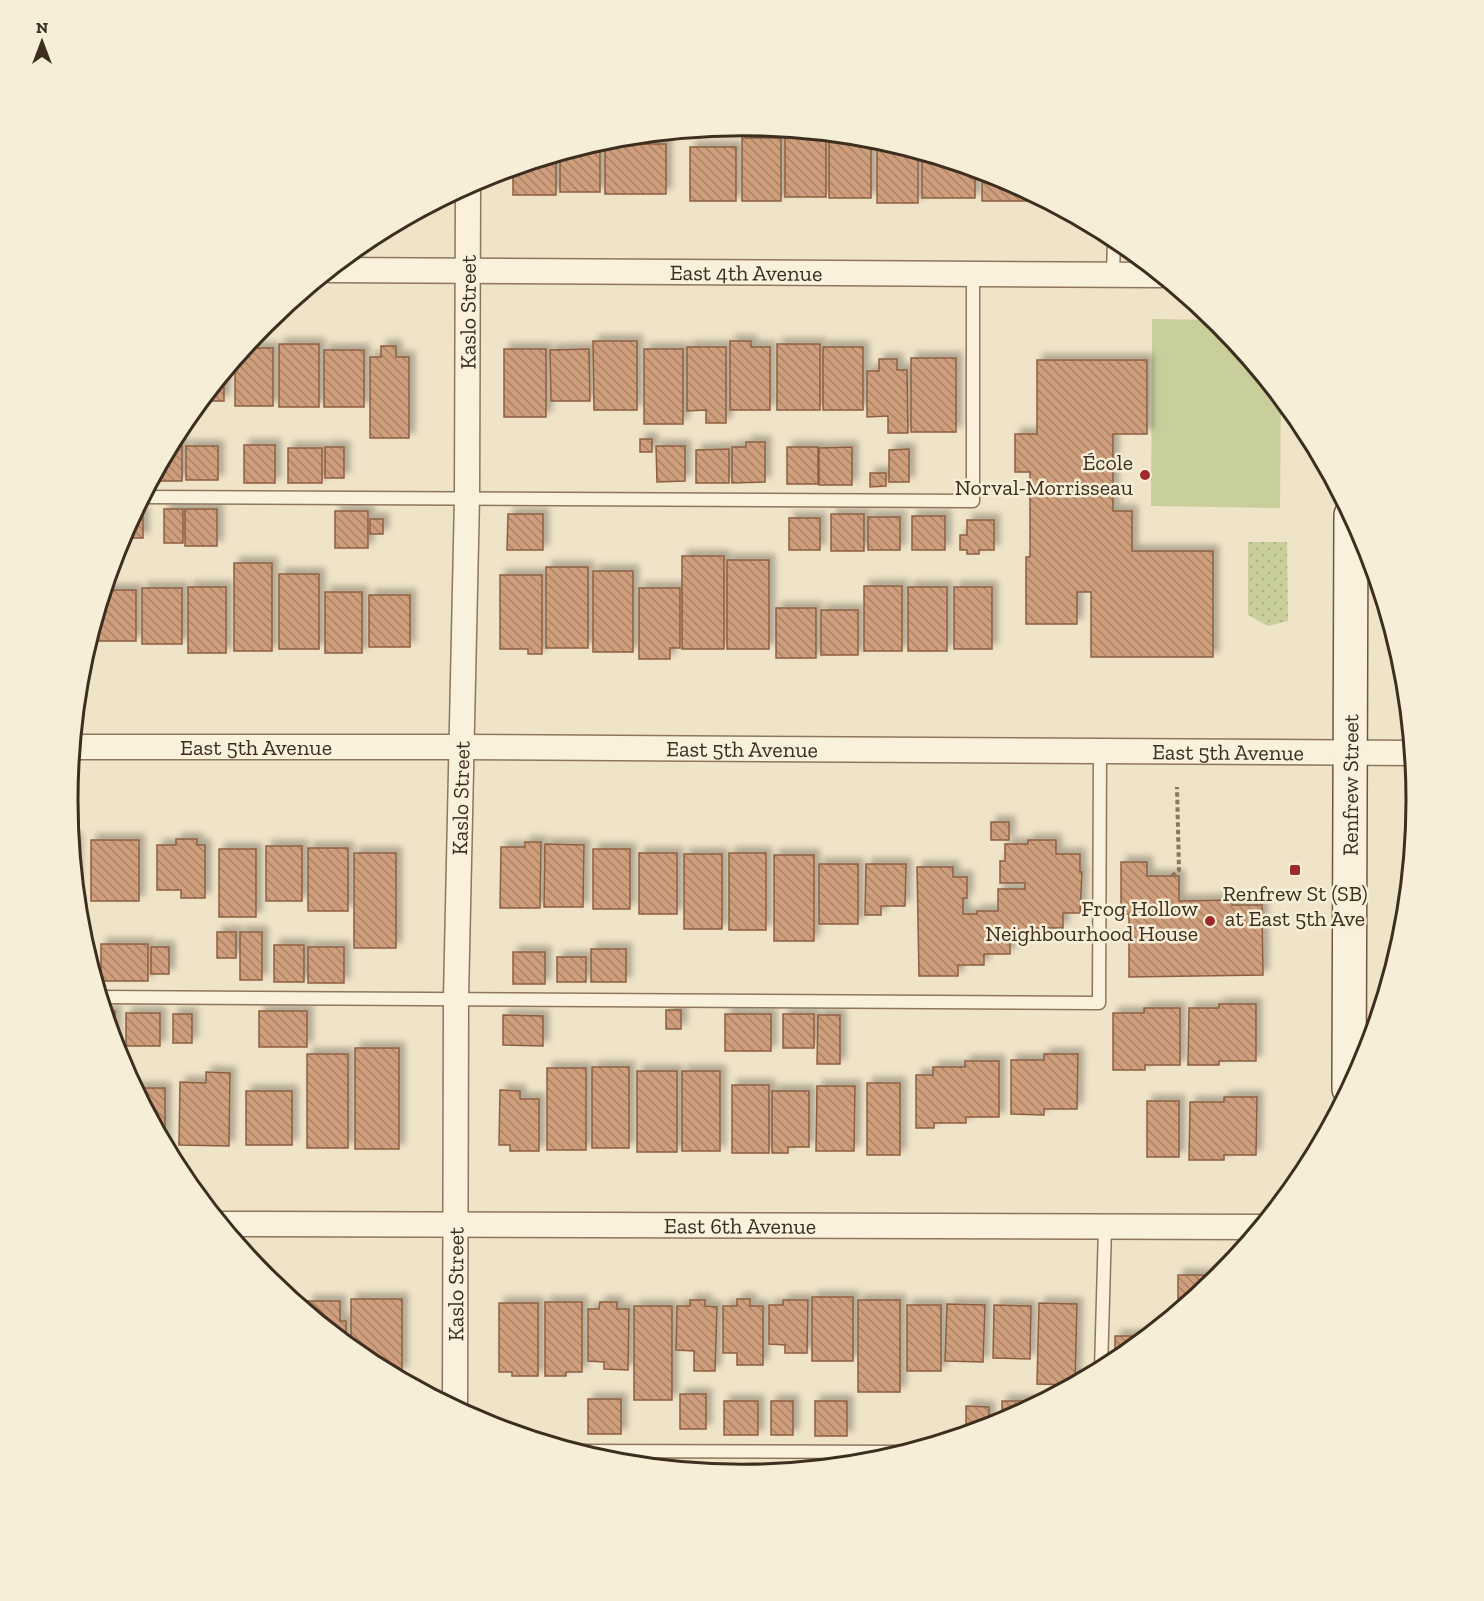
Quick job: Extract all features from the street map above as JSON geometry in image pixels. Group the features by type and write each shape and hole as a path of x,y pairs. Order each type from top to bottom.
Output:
{"street":[{"name":"Kaslo Street","path":"455,1399 456,998 467,498 468,196"},
{"name":"East 4th Avenue","path":"343,270 1147,275"},
{"name":"Renfrew Street","path":"1349,1069 1351,536"},
{"name":"East 5th Avenue","path":"80,747 1405,753"},
{"name":"East 6th Avenue","path":"231,1224 1250,1227"}],"lane":[{"path":"1113,275 1114,250"},
{"path":"151,497 973,501 973,274"},
{"path":"108,997 1099,1003 1100,751"},
{"path":"1101,1359 1104,1227"},
{"path":"608,1451 872,1452"}],"path":[{"path":"1172,876 1179,870 1177,787"}],"green space":[{"path":"1152,319 1200,320 1241,363 1281,413 1280,508 1151,506"},
{"path":"1248,542 1287,542 1288,621 1268,626 1248,615"}],"building":[{"path":"742,138 781,138 781,201 742,201"},
{"path":"785,138 826,142 826,197 785,197"},
{"path":"829,142 871,149 871,198 829,198"},
{"path":"643,144 666,144 666,194 605,194 605,151"},
{"path":"690,147 736,147 736,201 690,201"},
{"path":"877,150 918,160 918,203 877,203"},
{"path":"600,152 600,192 560,192 560,162"},
{"path":"922,162 975,179 975,198 922,198"},
{"path":"556,163 556,195 513,195 513,178"},
{"path":"982,182 1027,201 982,201"},
{"path":"593,341 637,341 637,410 594,410"},
{"path":"730,341 751,341 751,347 770,347 770,410 730,410"},
{"path":"279,344 319,344 319,407 279,407"},
{"path":"777,344 820,344 820,410 777,410"},
{"path":"381,346 396,346 396,357 409,357 409,438 370,438 370,357 381,357"},
{"path":"687,347 726,347 726,423 706,423 706,410 687,411"},
{"path":"823,347 863,347 863,410 823,410"},
{"path":"257,348 273,348 273,406 235,406 235,372"},
{"path":"504,349 546,349 546,417 504,417"},
{"path":"589,349 590,401 551,401 550,350"},
{"path":"644,349 683,349 683,424 644,424"},
{"path":"324,350 364,350 364,407 324,407"},
{"path":"911,358 956,358 956,432 911,432"},
{"path":"879,359 897,359 897,370 907,370 908,433 888,433 888,416 867,417 867,371 879,371"},
{"path":"1037,360 1147,360 1147,434 1113,434 1113,511 1132,511 1132,551 1213,551 1213,657 1091,657 1091,592 1077,592 1077,624 1026,624 1026,557 1030,557 1030,472 1015,472 1015,434 1037,434"},
{"path":"224,385 224,401 212,401"},
{"path":"640,439 652,439 652,452 640,452"},
{"path":"746,442 765,442 765,482 732,483 732,447 746,447"},
{"path":"182,445 182,481 160,481"},
{"path":"244,445 275,445 275,483 244,483"},
{"path":"186,446 218,446 218,480 186,480"},
{"path":"656,446 685,446 685,481 657,482"},
{"path":"325,447 344,447 344,478 325,478"},
{"path":"787,447 818,447 818,484 787,484"},
{"path":"852,447 852,485 819,485 819,448"},
{"path":"288,448 322,448 322,483 288,483"},
{"path":"729,449 729,483 696,483 696,450"},
{"path":"909,449 909,482 889,482 889,450"},
{"path":"870,473 886,473 886,486 870,487"},
{"path":"164,509 183,509 183,543 164,543"},
{"path":"185,509 217,509 217,546 185,546"},
{"path":"335,511 368,511 368,548 335,548"},
{"path":"143,514 143,538 132,538"},
{"path":"508,514 543,514 543,550 507,550"},
{"path":"831,514 864,514 864,551 831,551"},
{"path":"912,516 945,516 945,550 912,550"},
{"path":"868,517 900,517 900,550 868,550"},
{"path":"789,518 820,518 820,550 789,550"},
{"path":"370,519 383,519 383,534 370,534"},
{"path":"967,520 994,520 994,550 979,550 979,554 967,554 967,550 960,550 960,535 967,535"},
{"path":"682,556 724,556 724,649 682,649"},
{"path":"727,560 769,560 769,649 727,649"},
{"path":"234,563 272,563 272,651 234,651"},
{"path":"546,567 588,567 588,648 546,648"},
{"path":"593,571 633,571 633,652 593,652"},
{"path":"279,574 319,574 319,649 279,649"},
{"path":"500,575 542,575 542,654 528,654 528,649 500,649"},
{"path":"864,586 902,586 902,651 864,651"},
{"path":"188,587 226,587 226,653 188,653"},
{"path":"908,587 947,587 947,651 908,651"},
{"path":"954,587 992,587 992,649 954,649"},
{"path":"142,588 182,588 182,644 142,644"},
{"path":"639,588 680,588 680,648 670,648 670,659 639,659"},
{"path":"112,590 136,590 136,641 98,641"},
{"path":"325,592 362,592 362,653 325,653"},
{"path":"369,595 410,595 410,647 369,647"},
{"path":"776,608 816,608 816,658 776,658"},
{"path":"821,610 858,610 858,655 821,655"},
{"path":"991,822 1009,822 1009,840 991,840"},
{"path":"176,839 197,839 197,845 205,845 205,898 181,898 181,890 157,890 157,845 176,845"},
{"path":"91,840 139,840 139,901 91,901"},
{"path":"1028,840 1056,840 1056,854 1080,854 1080,872 1082,872 1080,913 1063,913 1063,928 1037,928 1037,939 1010,939 1010,954 984,954 984,965 958,965 958,976 919,976 917,867 953,867 953,877 967,877 967,898 963,898 963,914 998,911 998,889 1025,889 1025,883 1000,883 1000,861 1005,861 1005,844 1028,844"},
{"path":"525,842 541,842 540,908 500,908 501,847 525,847"},
{"path":"545,844 584,845 583,907 544,907"},
{"path":"266,846 302,846 302,901 266,901"},
{"path":"308,848 348,848 348,911 308,911"},
{"path":"219,849 256,849 256,917 219,917"},
{"path":"593,849 630,849 630,909 593,909"},
{"path":"354,853 396,853 396,948 354,948"},
{"path":"639,853 677,853 677,914 639,914"},
{"path":"729,853 766,853 766,930 729,930"},
{"path":"684,854 722,854 722,929 684,929"},
{"path":"774,855 814,855 814,941 774,941"},
{"path":"1121,862 1147,862 1147,876 1179,876 1179,901 1232,900 1232,905 1262,905 1263,975 1129,977 1129,914 1121,914"},
{"path":"819,864 858,864 858,924 819,924"},
{"path":"866,864 906,864 905,906 881,906 881,915 865,915"},
{"path":"217,932 236,932 236,958 217,958"},
{"path":"240,932 262,932 262,980 240,980"},
{"path":"101,944 148,944 148,981 104,981 101,972"},
{"path":"274,945 304,945 304,982 274,982"},
{"path":"151,947 169,947 169,974 151,974"},
{"path":"308,947 344,947 344,983 308,983"},
{"path":"591,949 626,949 626,982 591,982"},
{"path":"513,952 545,952 545,984 513,984"},
{"path":"557,957 586,957 586,982 557,982"},
{"path":"1219,1004 1256,1004 1256,1061 1219,1061 1219,1065 1188,1065 1189,1008 1219,1008"},
{"path":"1144,1008 1180,1008 1180,1065 1145,1065 1145,1070 1113,1070 1113,1013 1144,1013"},
{"path":"666,1010 681,1010 681,1029 666,1029"},
{"path":"259,1011 307,1011 307,1047 259,1047"},
{"path":"126,1013 160,1013 160,1046 126,1046"},
{"path":"173,1014 192,1014 192,1043 173,1043"},
{"path":"725,1014 771,1014 771,1051 725,1051"},
{"path":"783,1014 814,1014 814,1048 783,1048"},
{"path":"503,1015 543,1016 543,1046 503,1045"},
{"path":"818,1015 840,1015 840,1064 817,1064"},
{"path":"355,1048 399,1048 399,1149 355,1149"},
{"path":"307,1054 348,1054 348,1148 307,1148"},
{"path":"1044,1054 1078,1054 1077,1109 1044,1109 1044,1115 1011,1114 1011,1060 1044,1060"},
{"path":"965,1061 999,1061 999,1117 966,1117 966,1123 934,1123 934,1128 916,1128 916,1075 933,1075 933,1067 965,1067"},
{"path":"592,1067 629,1067 629,1148 592,1148"},
{"path":"547,1068 586,1068 586,1150 547,1150"},
{"path":"637,1071 677,1071 677,1152 637,1152"},
{"path":"682,1071 720,1071 720,1151 682,1151"},
{"path":"206,1072 230,1073 229,1146 179,1145 180,1082 206,1083"},
{"path":"867,1083 900,1083 900,1155 867,1155"},
{"path":"732,1085 769,1085 769,1153 732,1153"},
{"path":"817,1086 855,1086 854,1151 816,1151"},
{"path":"143,1088 165,1088 165,1128"},
{"path":"500,1090 520,1091 520,1099 539,1099 539,1151 510,1151 510,1145 499,1145"},
{"path":"246,1091 292,1091 292,1145 246,1145"},
{"path":"772,1091 809,1091 809,1147 788,1147 788,1153 772,1153"},
{"path":"1224,1097 1257,1097 1256,1155 1224,1155 1224,1160 1189,1160 1190,1102 1224,1102"},
{"path":"1147,1101 1179,1101 1179,1157 1147,1157"},
{"path":"1178,1275 1207,1275 1180,1300 1178,1302"},
{"path":"812,1297 853,1297 853,1361 812,1361"},
{"path":"351,1299 402,1299 402,1371 351,1337"},
{"path":"737,1299 750,1299 750,1306 763,1306 763,1365 737,1365 737,1353 723,1353 723,1306 737,1306"},
{"path":"690,1300 705,1300 705,1306 717,1307 715,1371 694,1371 694,1351 676,1350 677,1306 690,1306"},
{"path":"783,1300 808,1300 807,1353 785,1353 785,1345 769,1344 769,1305 783,1305"},
{"path":"858,1300 900,1300 900,1392 858,1392"},
{"path":"308,1301 340,1301 340,1321 346,1321 346,1333 338,1327"},
{"path":"545,1302 582,1302 582,1372 566,1372 566,1376 545,1376"},
{"path":"600,1302 617,1302 617,1309 629,1309 628,1370 604,1369 604,1362 588,1361 588,1309 599,1309"},
{"path":"499,1303 538,1303 538,1376 512,1376 512,1372 499,1372"},
{"path":"1039,1303 1077,1304 1075,1375 1058,1385 1037,1384"},
{"path":"947,1304 985,1305 983,1362 945,1361"},
{"path":"907,1305 941,1305 941,1371 907,1371"},
{"path":"994,1305 1031,1306 1030,1359 993,1358"},
{"path":"634,1306 672,1306 672,1400 634,1400"},
{"path":"1115,1336 1134,1336 1115,1350"},
{"path":"680,1394 706,1394 706,1429 680,1429"},
{"path":"588,1399 621,1399 621,1434 588,1434"},
{"path":"724,1401 758,1401 758,1435 724,1435"},
{"path":"771,1401 793,1401 793,1435 771,1435"},
{"path":"815,1401 847,1401 847,1436 815,1436"},
{"path":"1002,1401 1025,1401 1002,1411"},
{"path":"966,1406 989,1407 989,1417 966,1425"}],"place":[{"name":"École Norval-Morrisseau","path":"1145,475"},
{"name":"Renfrew St (SB) at East 5th Ave","path":"1295,870"},
{"name":"Frog Hollow Neighbourhood House","path":"1210,921"}]}
